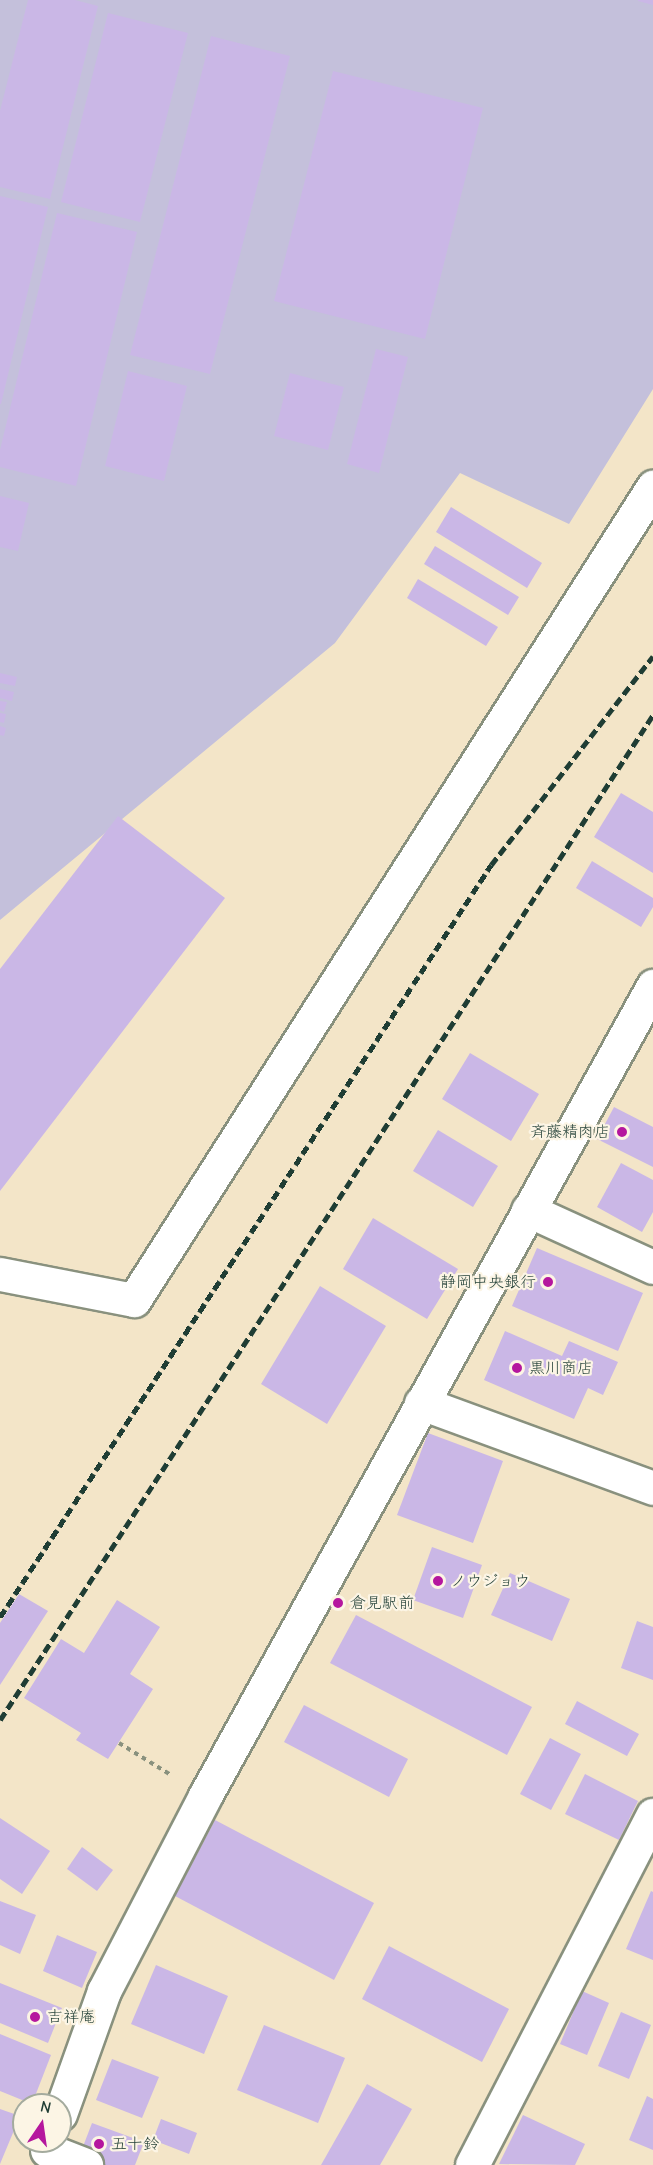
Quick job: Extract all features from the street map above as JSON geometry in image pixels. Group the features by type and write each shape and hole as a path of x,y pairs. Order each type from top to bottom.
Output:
{"street":[{"path":"0,1274 134,1300 653,487"},
{"path":"68,2093 104,1992 204,1796 653,986"},
{"path":"528,1210 653,1267"},
{"path":"422,1403 653,1488"},
{"path":"472,2165 653,1815"},
{"path":"50,2153 86,2165"}],"path":[{"path":"119,1743 174,1777"}],"shaded area":[{"path":"0,0 653,0 653,389 569,524 460,473 335,643 0,920"}],"building":[{"path":"28,0 75,0 98,6 50,199 0,187 0,111"},
{"path":"653,0 653,5 638,1"},
{"path":"108,13 188,33 140,222 61,202"},
{"path":"211,36 290,56 210,374 130,355"},
{"path":"333,71 483,108 425,339 274,301"},
{"path":"0,196 48,207 1,404 0,404"},
{"path":"57,213 137,232 76,486 0,467 0,450"},
{"path":"376,349 408,357 379,473 347,464"},
{"path":"128,371 187,386 164,481 105,466"},
{"path":"290,373 344,387 328,450 274,436"},
{"path":"0,496 29,503 18,551 0,547"},
{"path":"451,507 542,563 527,588 436,532"},
{"path":"435,546 519,597 508,615 424,564"},
{"path":"418,579 498,627 486,646 407,598"},
{"path":"0,673 17,677 15,686 0,683"},
{"path":"0,689 14,692 12,701 0,698"},
{"path":"0,701 7,702 4,712 0,710"},
{"path":"0,713 6,714 4,723 0,722"},
{"path":"0,726 6,728 4,736 0,735"},
{"path":"621,793 653,812 653,873 594,837"},
{"path":"118,816 225,898 0,1191 0,969"},
{"path":"592,861 653,898 653,907 641,927 576,888"},
{"path":"470,1053 539,1094 511,1141 442,1099"},
{"path":"614,1107 653,1127 653,1167 597,1139"},
{"path":"438,1130 498,1166 473,1207 413,1171"},
{"path":"621,1163 653,1180 653,1212 642,1232 597,1207"},
{"path":"373,1218 458,1269 427,1319 343,1269"},
{"path":"537,1248 643,1293 618,1351 512,1306"},
{"path":"320,1286 386,1326 327,1424 261,1384"},
{"path":"505,1331 562,1356 569,1341 618,1362 603,1395 588,1388 574,1419 484,1380"},
{"path":"428,1433 503,1461 473,1543 397,1515"},
{"path":"432,1547 482,1565 463,1618 413,1600"},
{"path":"510,1573 570,1599 552,1641 491,1615"},
{"path":"19,1594 48,1611 0,1685 0,1623"},
{"path":"117,1600 160,1627 130,1674 153,1689 108,1759 76,1740 81,1733 24,1698 61,1639 84,1653"},
{"path":"356,1615 532,1707 507,1755 330,1663"},
{"path":"637,1621 653,1627 653,1680 621,1668"},
{"path":"577,1701 639,1734 627,1756 565,1724"},
{"path":"304,1705 408,1759 389,1797 284,1742"},
{"path":"550,1738 581,1754 551,1810 520,1794"},
{"path":"585,1774 638,1801 619,1840 565,1814"},
{"path":"0,1818 50,1851 22,1894 0,1879"},
{"path":"215,1820 374,1903 334,1980 175,1896"},
{"path":"82,1847 113,1870 97,1891 67,1869"},
{"path":"651,1891 653,1892 653,1960 626,1949"},
{"path":"0,1901 36,1915 20,1954 0,1945"},
{"path":"57,1935 97,1952 82,1988 43,1971"},
{"path":"389,1946 509,2009 482,2062 362,1999"},
{"path":"156,1965 228,1996 204,2054 131,2024"},
{"path":"0,1983 62,2008 48,2043 0,2023"},
{"path":"582,1991 609,2003 587,2055 560,2044"},
{"path":"621,2012 651,2025 629,2079 598,2066"},
{"path":"264,2025 345,2058 318,2123 237,2090"},
{"path":"0,2034 51,2055 36,2093 12,2093 12,2096 0,2091"},
{"path":"112,2059 159,2077 142,2118 96,2100"},
{"path":"367,2084 412,2109 380,2165 321,2165"},
{"path":"647,2096 653,2099 653,2150 629,2140"},
{"path":"0,2109 12,2113 12,2135 0,2164"},
{"path":"523,2115 585,2144 575,2165 499,2164"},
{"path":"161,2119 197,2133 189,2154 153,2140"},
{"path":"92,2123 144,2142 135,2165 100,2165 79,2157"}],"railway":[{"path":"0,1617 491,865 653,656"},
{"path":"0,1720 653,715"}],"place":[{"name":"斉藤精肉店","path":"622,1132"},
{"name":"静岡中央銀行","path":"548,1282"},
{"name":"黒川商店","path":"517,1368"},
{"name":"ノウジョウ","path":"438,1581"},
{"name":"倉見駅前","path":"338,1603"},
{"name":"吉祥庵","path":"35,2017"},
{"name":"五十鈴","path":"99,2144"}]}
